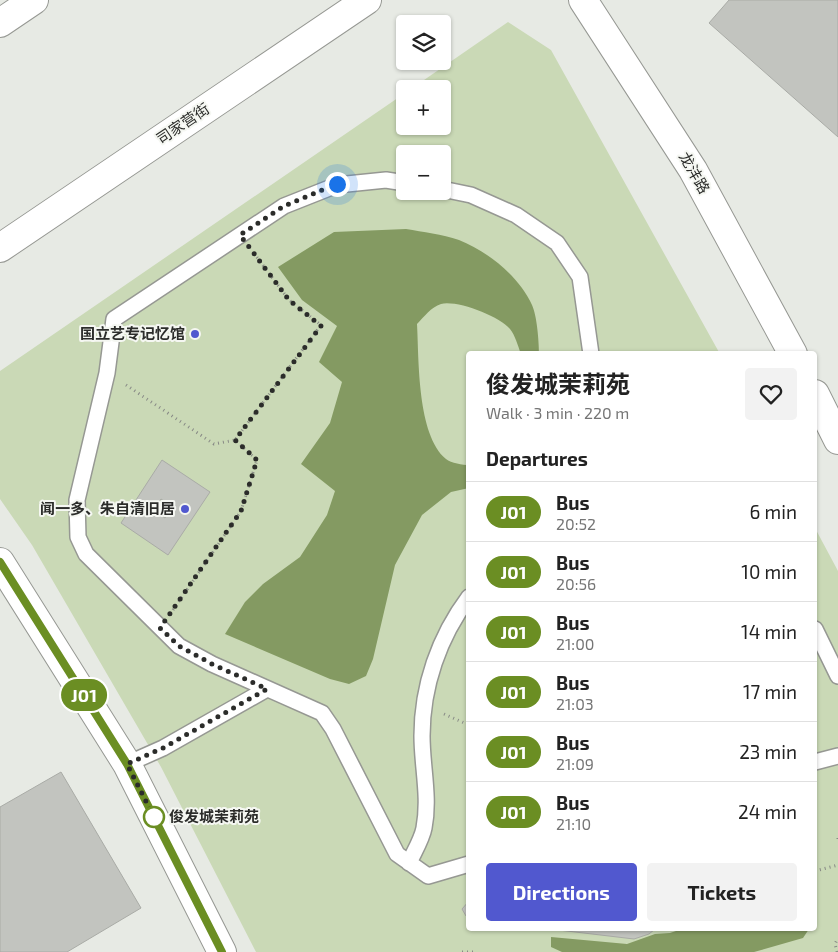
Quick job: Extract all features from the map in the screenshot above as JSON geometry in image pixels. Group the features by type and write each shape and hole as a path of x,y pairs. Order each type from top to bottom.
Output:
{"street":[{"path":"0,23 34,0"},
{"name":"司家营街","path":"0,248 367,0"},
{"name":"龙沣路","path":"582,0 693,170 791,351"},
{"path":"817,398 838,440"},
{"path":"0,562 127,764 222,952"}],"lane":[{"path":"396,182 386,180 337,184 284,206 114,319 108,373 77,500 78,537 86,554 179,646 212,664 322,713 333,729 397,854 428,876 466,865"},
{"path":"451,191 471,195 516,216 557,243 580,277 591,351"},
{"path":"409,863 424,829 427,798 422,736 426,695 434,659 454,617 466,601"},
{"path":"817,633 838,676"},
{"path":"127,764 163,748 267,689"},
{"path":"817,761 838,756"}],"path":[{"path":"108,373 214,444 235,440 321,326 289,300 240,235"},
{"path":"160,628 241,511 257,460 235,440"},
{"path":"817,871 838,866"},
{"path":"837,952 835,944 838,938"},
{"path":"462,952 477,952"}],"shaded area":[{"path":"508,22 551,50 718,351 466,351 466,931 817,931 817,532 838,571 838,952 256,952 161,767 32,545 0,499 0,371 396,99 396,135 451,135 451,80 424,80 439,70 451,70 451,61"},
{"path":"406,229 459,240 470,245 501,266 526,294 534,310 539,351 520,351 513,334 505,324 488,314 457,304 437,305 417,324 421,396 430,433 437,448 446,459 451,462 466,464 466,489 451,492 422,515 395,565 373,659 366,676 349,684 330,679 225,634 245,602 263,584 300,557 327,515 335,491 301,464 330,423 342,382 319,362 337,326 302,300 278,267 334,232"},
{"path":"676,931 808,931 803,938 754,952 562,952 551,947 551,937 627,944 655,934"}],"building":[{"path":"729,0 838,0 838,137 709,23"},
{"name":"闻一多、朱自清旧居","path":"162,460 210,492 168,555 121,523","holes":["161,499 172,507 165,518 153,510"]},
{"path":"61,772 141,908 67,952 0,952 0,807"},
{"path":"466,904 466,916 462,909"},
{"path":"567,931 653,931 634,939"}],"bus line":[{"name":"J01","path":"0,562 127,764 222,952"}],"place":[{"name":"国立艺专记忆馆","path":"195,334"},
{"name":"闻一多、朱自清旧居","path":"185,509"},
{"name":"俊发城茉莉苑","path":"154,817"}],"route":[{"path":"154,817 127,764 163,748 267,689 212,664 179,646 160,628 241,511 257,460 235,440 321,326 289,300 240,235 284,206 337,184"}]}
